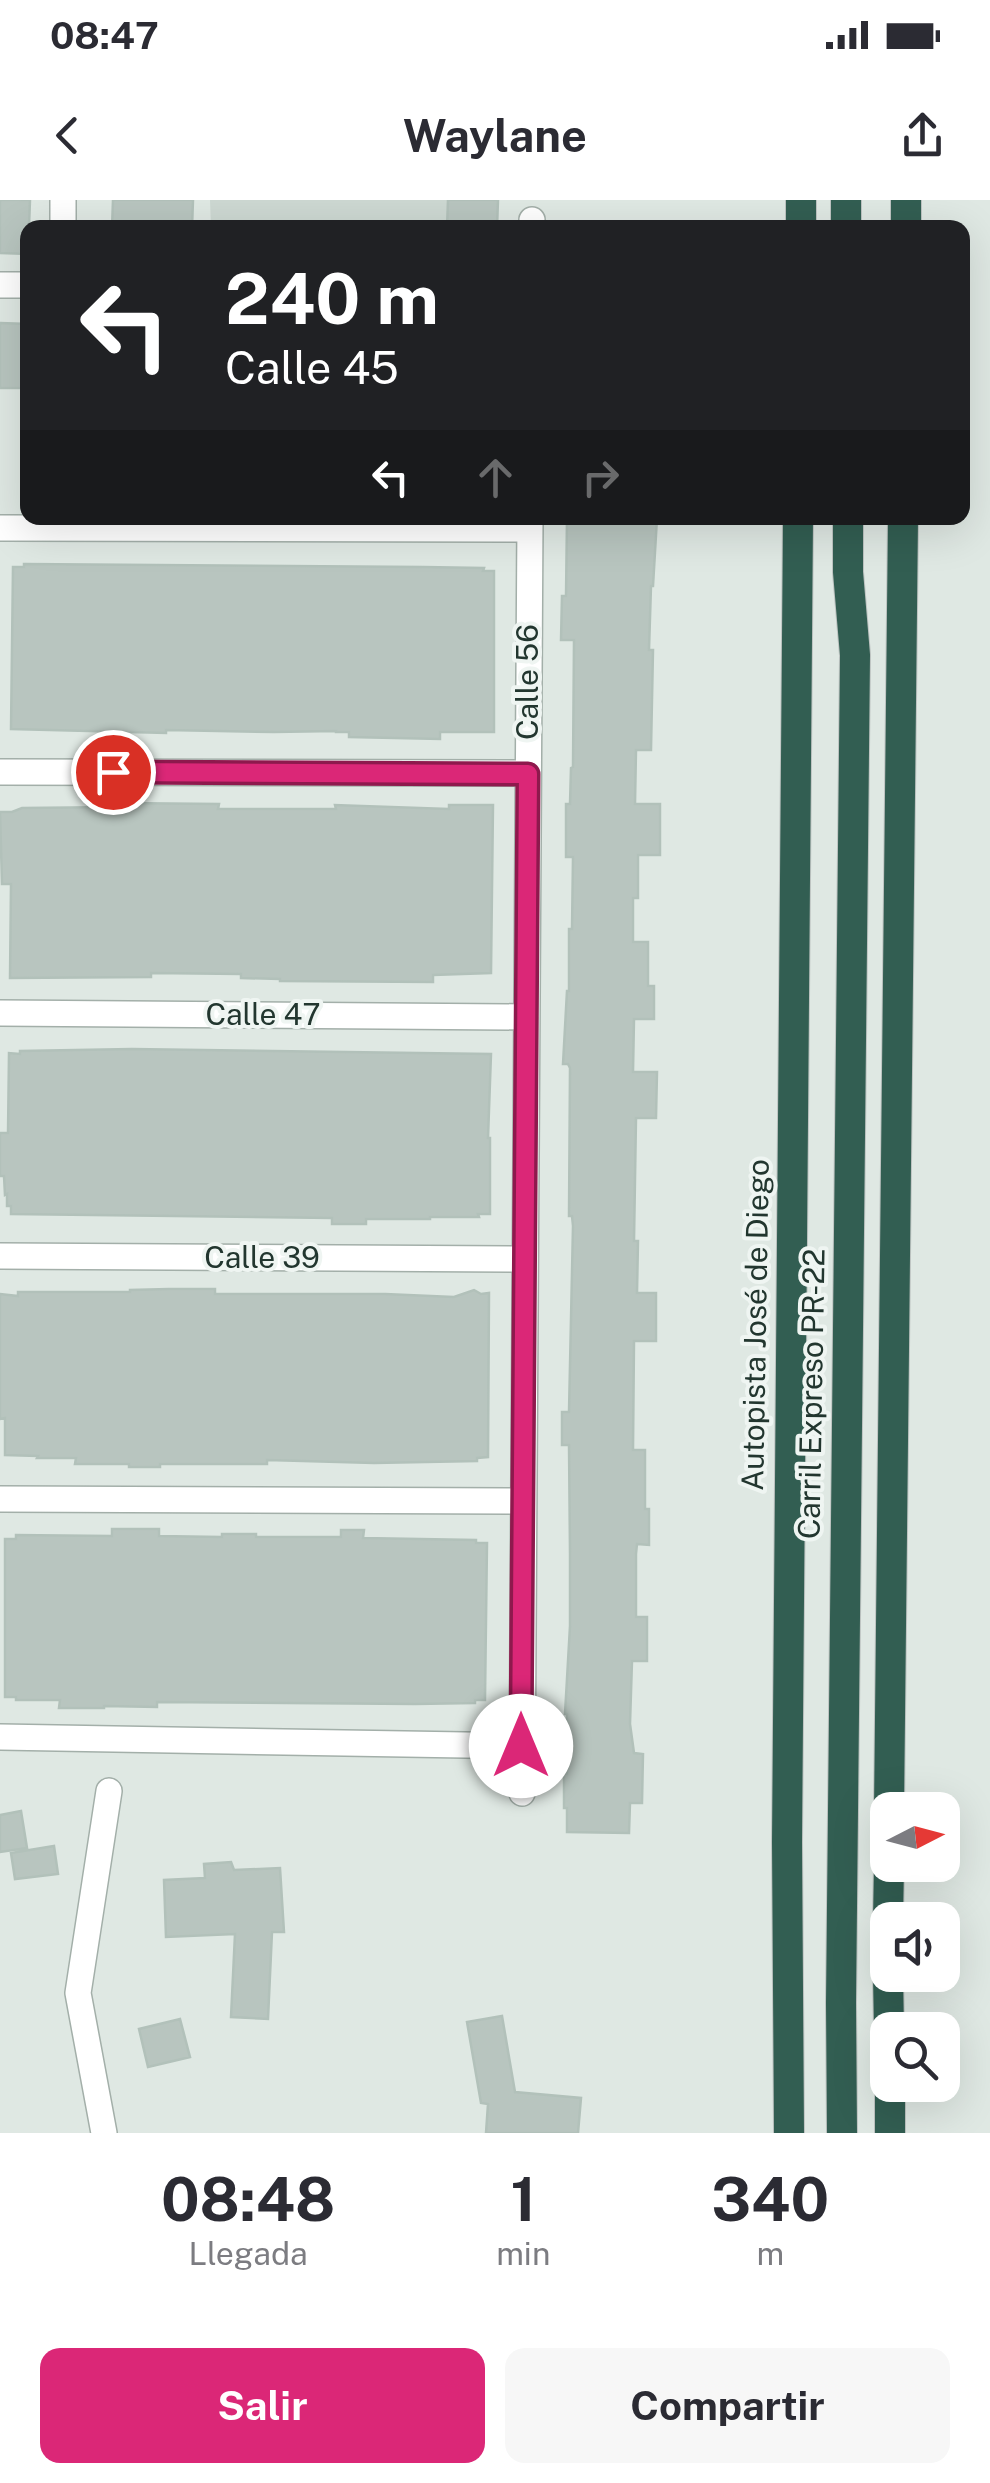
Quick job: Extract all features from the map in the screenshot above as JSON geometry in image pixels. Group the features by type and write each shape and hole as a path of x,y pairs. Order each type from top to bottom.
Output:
{"highway":[{"name":"Autopista José de Diego","path":"788,2133 786,1842 798,525"},
{"name":"Carril Expreso PR-22","path":"842,2133 854,655 848,525"},
{"name":"Carril Expreso PR-22","path":"854,655 865,570 865,525"},
{"path":"889,1792 903,525"},
{"path":"890,2102 890,2133"}],"street":[{"path":"0,528 318,525"},
{"name":"Calle 56","path":"522,1793 530,525"},
{"path":"0,772 528,774"},
{"name":"Calle 47","path":"0,1013 525,1017"},
{"name":"Calle 39","path":"0,1256 524,1260"},
{"path":"0,1499 522,1501"},
{"path":"0,1738 521,1746"},
{"path":"104,2133 78,1993 110,1791"}],"shaded area":[{"path":"210,200 497,200 496,220 211,220"}],"building":[{"path":"0,200 30,200 29,220 20,220 20,254 0,253"},
{"path":"113,200 193,200 192,220 112,220"},
{"path":"448,200 498,200 497,220 447,220"},
{"path":"0,323 20,324 20,388 0,388"},
{"path":"567,525 657,525 649,650 653,650 651,750 636,750 635,804 660,804 660,855 638,855 638,898 633,898 633,942 648,942 648,986 654,986 654,1019 634,1019 633,1072 657,1072 656,1118 636,1118 634,1241 638,1241 637,1293 656,1293 656,1341 634,1341 633,1450 645,1450 649,1545 637,1544 636,1554 636,1617 647,1617 647,1661 632,1661 630,1724 634,1753 643,1754 642,1803 630,1803 629,1833 567,1832 564,1808 570,1553 569,1445 562,1445 562,1412 569,1412 573,1226 569,1216 570,1068 563,1064 572,929 573,857 566,857 566,804 570,804 573,767 574,640 561,640 562,596 566,596"},
{"path":"24,564 494,571 494,732 440,732 440,739 349,737 349,732 336,731 166,733 11,729 13,567"},
{"path":"120,803 219,804 218,809 336,809 335,805 449,809 449,805 493,805 491,973 433,975 433,982 280,981 241,978 241,974 151,973 151,977 10,978 11,884 2,884 0,812 22,808 120,807"},
{"path":"132,1049 491,1054 490,1214 332,1224 332,1218 11,1214 4,1176 0,1176 0,1133 8,1133 9,1053"},
{"path":"215,1289 215,1294 454,1297 474,1290 489,1293 488,1457 477,1461 267,1460 267,1464 129,1467 75,1464 76,1458 5,1455 5,1418 0,1419 0,1294"},
{"path":"112,1529 159,1529 159,1536 222,1537 341,1537 341,1530 364,1530 363,1538 487,1543 485,1700 415,1704 157,1702 157,1707 59,1708 60,1700 5,1697 5,1539 16,1539 16,1535 112,1536"},
{"path":"21,1811 27,1848 0,1852 0,1815"},
{"path":"54,1846 58,1874 15,1879 11,1853"},
{"path":"231,1862 234,1870 280,1868 284,1932 272,1932 268,2019 231,2017 235,1934 166,1937 164,1880 205,1878 204,1864"},
{"path":"502,2016 515,2092 581,2098 578,2133 486,2133 488,2104 481,2103 467,2022"},
{"path":"180,2019 190,2057 148,2067 139,2029"}],"route":[{"path":"113,772 528,774 521,1746"}]}
